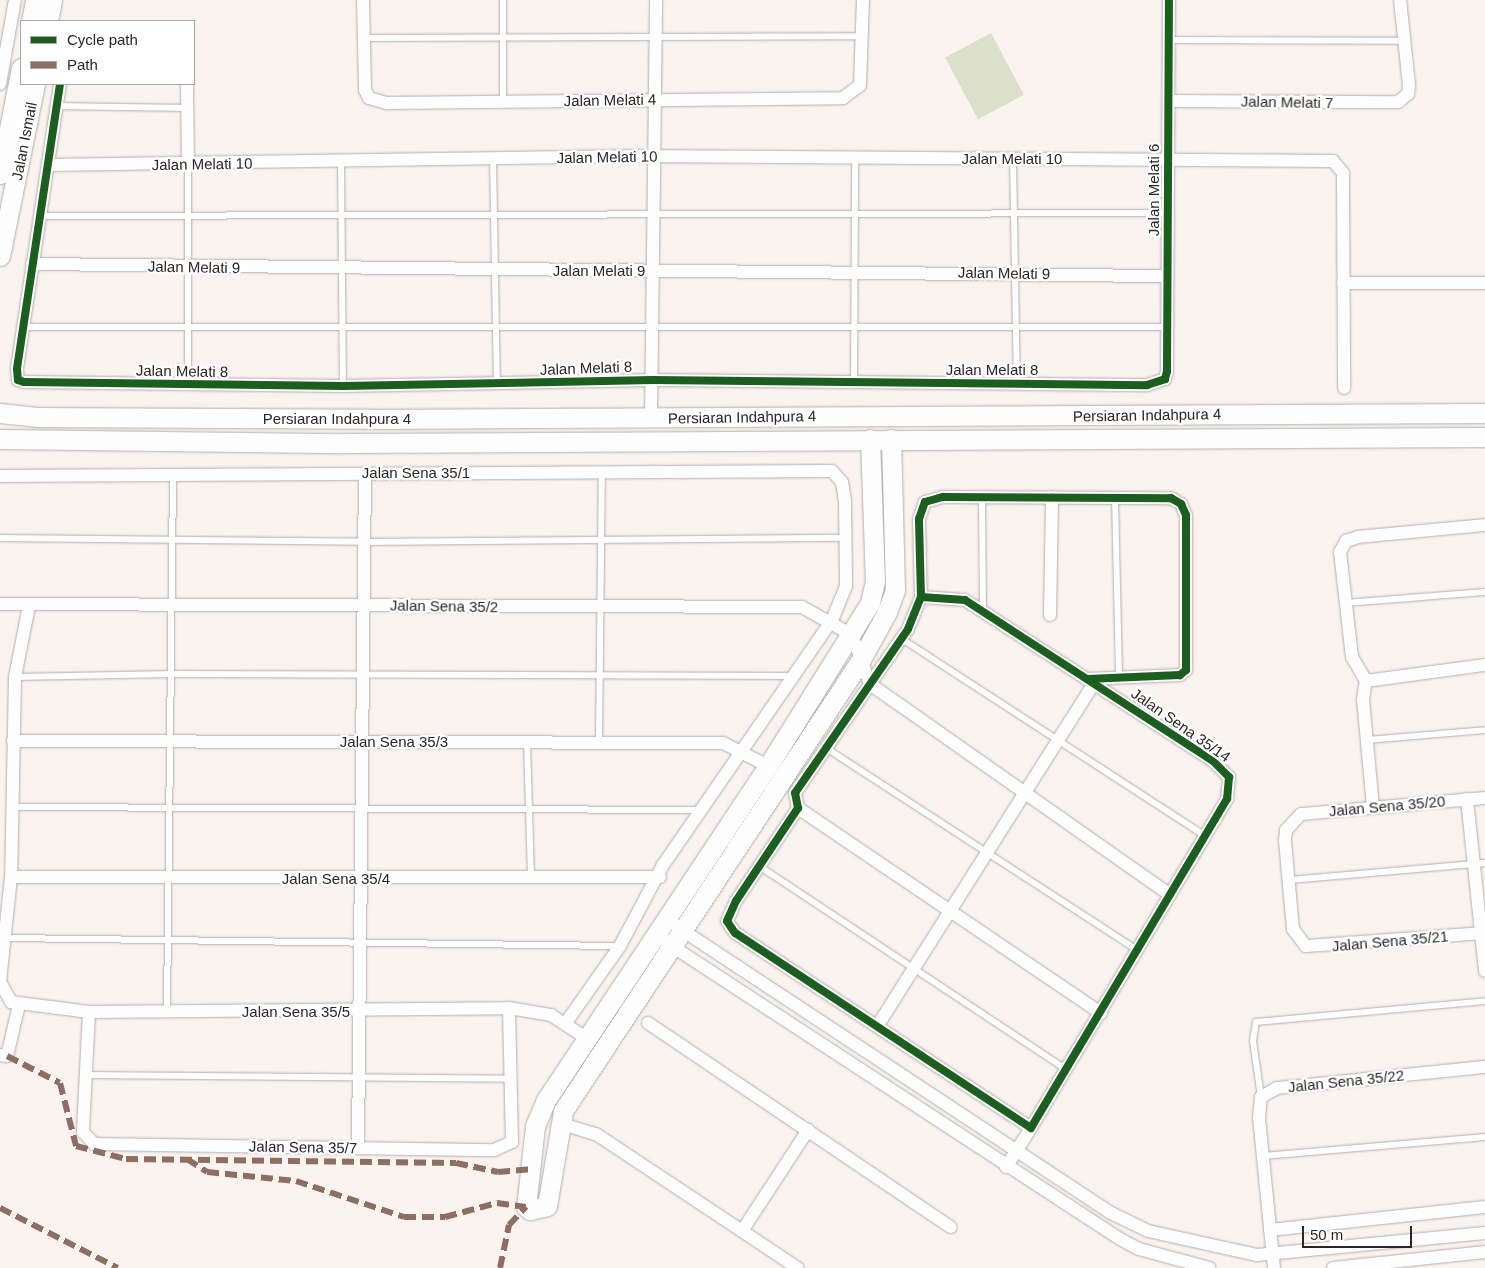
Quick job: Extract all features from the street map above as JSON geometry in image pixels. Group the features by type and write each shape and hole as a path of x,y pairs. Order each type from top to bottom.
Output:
{"street":[{"path":"0,84 6,14 15,0"},
{"path":"30,20 35,0"},
{"path":"48,20 52,0"},
{"name":"Jalan Melati 4","path":"363,0 365,90 378,102 843,98 860,86 863,0"},
{"path":"651,418 653,380 653,156 656,0"},
{"name":"Jalan Melati 6","path":"1165,379 1169,0"},
{"path":"1400,0 1404,41"},
{"name":"Jalan Melati 7","path":"1169,101 1391,103 1405,98 1409,85 1404,41"},
{"name":"Jalan Ismail","path":"0,174 20,73"},
{"name":"Jalan Ismail","path":"0,256 36,85"},
{"path":"23,327 60,85"},
{"path":"187,85 188,164"},
{"name":"Jalan Melati 10","path":"48,165 653,156 1333,161 1343,173 1344,388"},
{"name":"Jalan Melati 9","path":"32,264 495,271 654,270 1167,276"},
{"path":"1343,283 1485,283"},
{"name":"Jalan Melati 8","path":"23,327 17,370 18,380 24,382 188,386 343,386 653,380 1148,385 1165,379"},
{"name":"Persiaran Indahpura 4","path":"0,413 47,417 651,418 1485,413"},
{"name":"Persiaran Indahpura 4","path":"0,439 353,443 870,439 1485,438"},
{"path":"870,439 875,581 870,602 852,635 768,766 546,1100 535,1126 526,1208 530,1210 547,1206 559,1123 858,663 895,590 891,439"},
{"name":"Jalan Sena 35/1","path":"0,476 173,473 832,472 842,482 845,538"},
{"path":"358,1148 365,473"},
{"path":"878,1025 913,968 950,910 1022,794 1058,740 1091,681 1180,675 1189,664 1186,515 1181,504 1171,498 934,498 920,508 921,597 902,639 795,794 798,808 950,910 1101,1013"},
{"path":"1050,615 1052,498"},
{"path":"1373,807 1367,740 1366,681 1352,657 1340,552 1346,541 1373,534 1485,525"},
{"path":"566,1024 620,946 660,877 663,865 746,750 832,620 846,586 845,538"},
{"name":"Jalan Sena 35/14","path":"921,597 953,596 983,611 1213,761 1229,777 1227,799 1169,894 1068,1070 1006,1167"},
{"name":"Jalan Sena 35/2","path":"0,604 29,606 172,604 598,608 802,607 832,620 852,635"},
{"path":"0,1055 7,1056 19,1005 4,994 0,982 11,877 15,678 29,606"},
{"path":"852,635 858,663 870,684 1022,794 1169,894"},
{"path":"1366,681 1485,665"},
{"name":"Jalan Sena 35/3","path":"13,742 722,742 746,750 768,766"},
{"name":"Jalan Sena 35/20","path":"1290,880 1285,841 1292,821 1301,814 1485,798"},
{"path":"1467,799 1479,863 1485,971"},
{"path":"798,808 730,911 727,922 736,933 878,1025 1018,1124 1031,1128"},
{"name":"Jalan Sena 35/4","path":"11,877 361,880 660,877"},
{"name":"Jalan Sena 35/21","path":"1290,880 1298,940 1319,947 1484,933"},
{"path":"665,919 678,938 1006,1167 1139,1249 1209,1268"},
{"path":"654,935 678,938 1018,1150 1111,1213 1148,1231 1240,1254 1272,1254 1485,1233"},
{"name":"Jalan Sena 35/5","path":"19,1005 89,1012 360,1012 509,1008 538,1010 566,1024 586,1038"},
{"name":"Jalan Sena 35/7","path":"89,1012 83,1132 94,1144 503,1149 512,1142 509,1008"},
{"path":"648,1022 951,1227"},
{"name":"Jalan Sena 35/22","path":"1261,1097 1277,1088 1485,1067"},
{"path":"1261,1097 1263,1156 1274,1268"},
{"path":"559,1123 596,1134 798,1268"},
{"path":"742,1231 808,1130"},
{"path":"1270,1230 1485,1207"},
{"path":"1333,1268 1485,1252"}],"lane":[{"path":"503,0 503,102"},
{"path":"364,38 655,39 862,36"},
{"path":"1169,40 1404,41"},
{"path":"57,106 187,108"},
{"path":"493,158 497,384"},
{"path":"854,383 852,272 855,158"},
{"path":"1012,159 1017,384"},
{"path":"341,161 340,269 343,386"},
{"path":"188,164 185,267 188,386"},
{"path":"39,216 340,219 653,214 853,216 1167,213"},
{"path":"23,327 496,329 653,327 853,330 1167,327"},
{"path":"599,742 598,608 602,472"},
{"path":"167,1012 172,742 171,540 173,473"},
{"path":"982,497 983,611"},
{"path":"1115,498 1120,678"},
{"path":"0,538 364,542 600,542 845,538"},
{"path":"1345,603 1485,592"},
{"path":"902,639 1205,836"},
{"path":"15,678 172,674 794,676"},
{"path":"1367,740 1485,730"},
{"path":"527,742 531,877"},
{"path":"826,748 1137,950"},
{"path":"11,807 703,810"},
{"path":"1290,880 1479,863"},
{"path":"759,866 1068,1070"},
{"path":"6,938 620,946"},
{"path":"1261,1097 1253,1041 1256,1022 1485,1000"},
{"path":"86,1075 511,1079"},
{"path":"1263,1156 1485,1136"}],"green space":[{"path":"991,33 1024,95 978,119 945,57"}],"marked path":[{"path":"7,1056 60,1083 76,1146 126,1159 456,1163 498,1172 530,1169"},
{"path":"187,1159 207,1172 296,1181 404,1217 445,1217 497,1203 526,1207"},
{"path":"500,1268 509,1225 526,1207"},
{"path":"0,1208 118,1268"}],"cycle path":[{"path":"60,85 17,369 18,380 24,382 343,386 653,380 1147,385 1165,379 1167,371 1169,0"},
{"path":"921,597 965,600 1213,761 1229,777 1227,799 1031,1128 735,933 727,921 736,901 798,808 795,793 908,629 921,597 919,519 925,502 943,497 1171,498 1181,504 1186,515 1186,670 1180,675 1087,679"}]}
